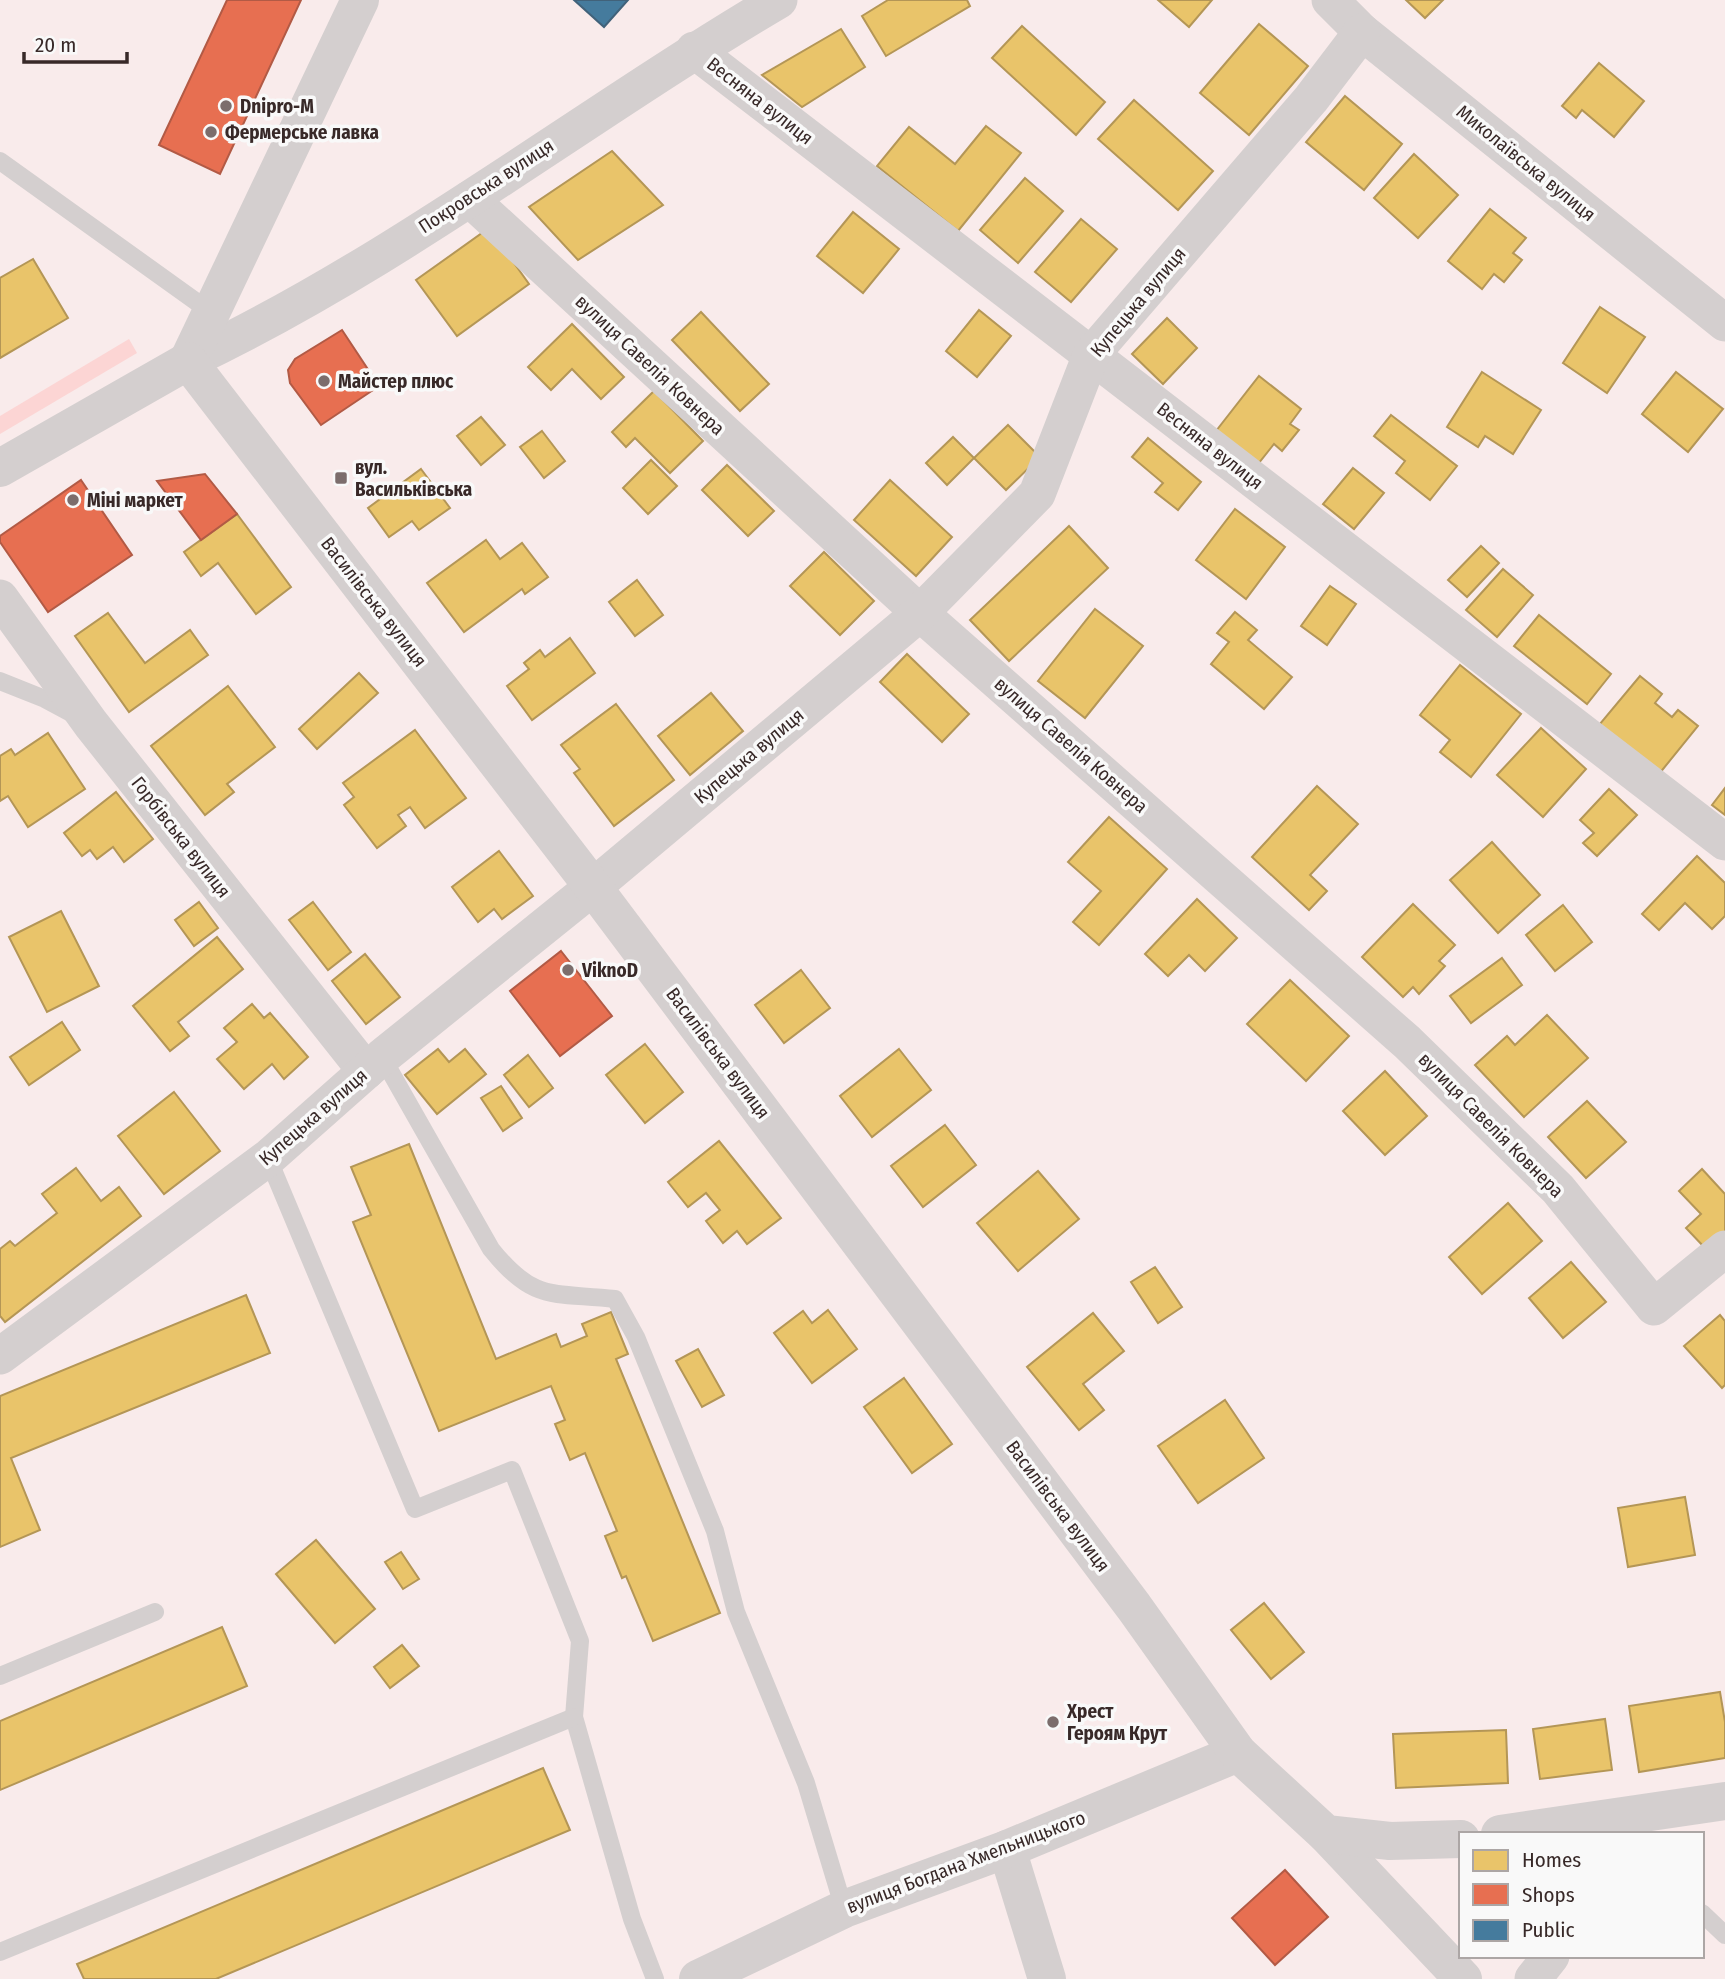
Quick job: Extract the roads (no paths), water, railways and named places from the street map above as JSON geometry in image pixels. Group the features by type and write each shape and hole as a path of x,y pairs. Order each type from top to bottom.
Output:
{"main road":[{"path":"188,360 359,0"},
{"name":"Покровська вулиця","path":"0,468 188,360"},
{"name":"Василівська вулиця","path":"188,360 593,887 1134,1607 1238,1753 1326,1834"},
{"name":"вулиця Богдана Хмельницького","path":"698,1979 844,1909 1007,1849 1238,1753"},
{"path":"1526,1832 1645,1823 1725,1801"},
{"path":"1326,1834 1390,1841 1459,1839"},
{"path":"1326,1834 1463,1979"},
{"path":"1007,1849 1047,1979"}],"street":[{"name":"Покровська вулиця","path":"188,360 285,312 470,199 694,50 779,0"},
{"name":"Миколаївська вулиця","path":"1330,0 1362,32 1725,323"},
{"name":"Купецька вулиця","path":"0,1356 268,1158 374,1064 593,887 920,613 1037,494 1091,355 1311,99 1362,32"},
{"name":"Весняна вулиця","path":"694,50 1725,842"},
{"name":"вулиця Савелія Ковнера","path":"470,199 920,613 1407,1042 1558,1189 1654,1307 1725,1249"},
{"name":"Горбівська вулиця","path":"0,598 91,724 374,1064"},
{"path":"1534,1979 1550,1958"}],"lane":[{"path":"0,161 212,313"},
{"path":"0,681 45,699 91,724"},
{"path":"374,1064 491,1249 509,1272 543,1293 615,1299 636,1337 715,1531 736,1612 806,1783 844,1909"},
{"path":"268,1158 415,1509 512,1470 580,1641 574,1717 632,1919 655,1979"},
{"path":"0,1676 155,1612"},
{"path":"0,1952 574,1717"},
{"path":"1704,1915 1725,1935"}],"place":[{"name":"Dnipro-M","path":"226,106"},
{"name":"Фермерське лавка","path":"211,132"},
{"name":"Майстер плюс","path":"324,381"},
{"name":"вул. Васильківська","path":"341,478"},
{"name":"Міні маркет","path":"73,500"},
{"name":"ViknoD","path":"568,970"},
{"name":"Хрест Героям Крут","path":"1053,1722"}]}
